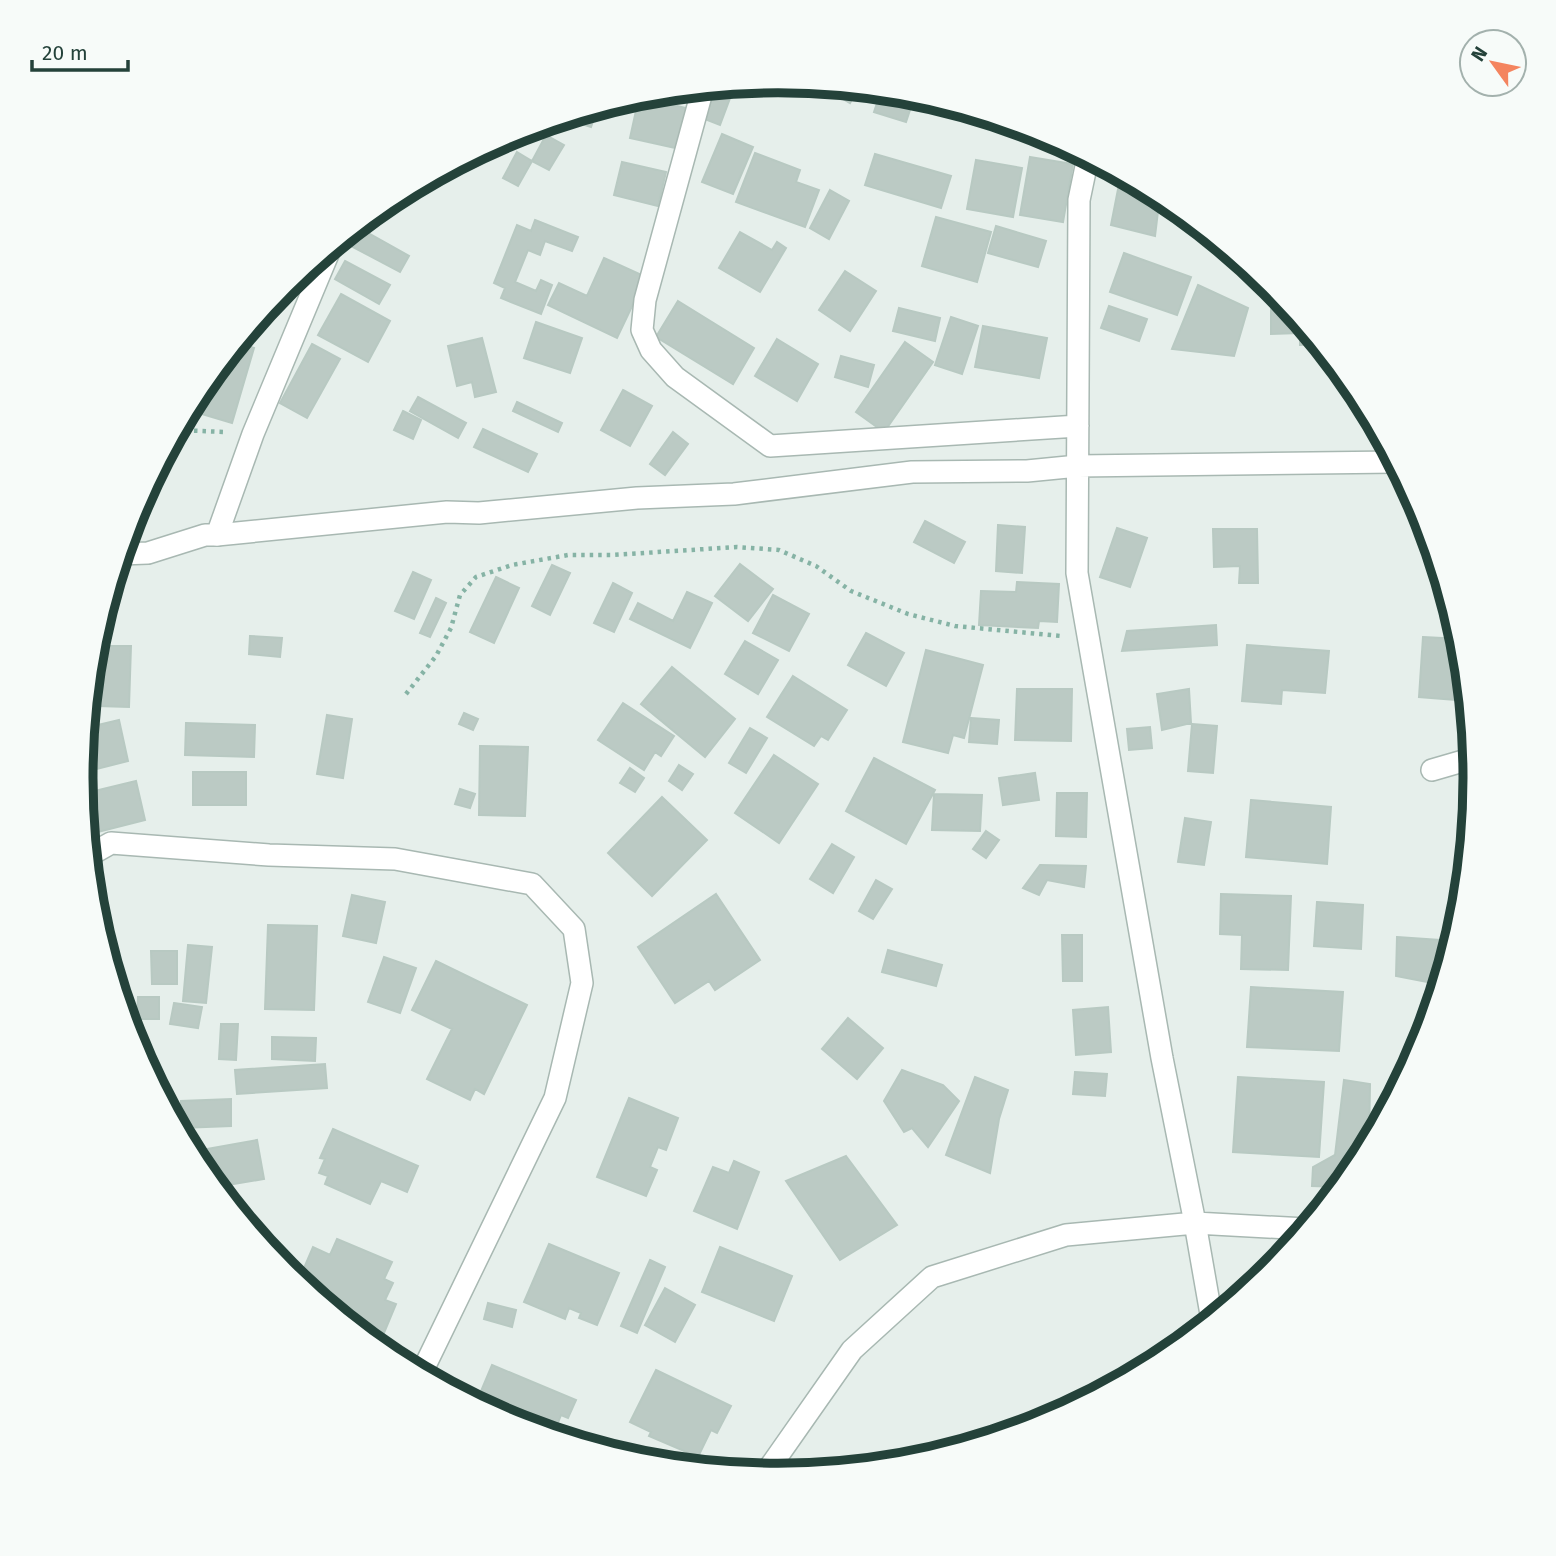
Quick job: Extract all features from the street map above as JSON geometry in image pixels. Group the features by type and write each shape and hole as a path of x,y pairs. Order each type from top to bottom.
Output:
{"street":[{"path":"699,98 645,300 642,330 651,350 675,377 770,446 1078,426"},
{"path":"1086,166 1079,200 1077,573 1162,1058 1210,1309"},
{"path":"217,535 253,434 323,265"},
{"path":"131,554 148,553 205,535 447,512 479,513 637,498 734,494 912,472 1027,471 1078,466 1386,462"},
{"path":"1432,770 1463,761"},
{"path":"97,851 111,843 269,855 396,859 532,884 574,929 582,983 555,1098 425,1365"},
{"path":"773,1463 852,1350 932,1278 1066,1235 1195,1223 1294,1228"}],"path":[{"path":"188,431 253,434"},
{"path":"406,695 436,656 451,628 460,594 476,577 512,565 568,555 737,547 779,550 816,566 851,591 908,614 955,626 1088,638"}],"building":[{"path":"732,94 720,125 702,118 710,97"},
{"path":"838,96 853,97 850,103"},
{"path":"878,101 911,106 906,122 874,112"},
{"path":"664,103 690,109 680,149 630,138 637,108"},
{"path":"594,118 591,127 578,123"},
{"path":"722,134 753,147 733,194 702,182"},
{"path":"546,135 564,145 549,170 532,161"},
{"path":"517,152 532,161 518,186 503,178"},
{"path":"755,153 800,170 796,182 819,190 805,227 736,202"},
{"path":"875,154 951,176 941,208 865,185"},
{"path":"1030,157 1073,164 1063,222 1020,215"},
{"path":"976,160 1022,168 1013,217 967,209"},
{"path":"622,162 666,172 658,206 614,195"},
{"path":"1119,184 1158,208 1155,236 1111,225"},
{"path":"830,190 849,201 829,239 810,228"},
{"path":"936,217 991,232 977,282 922,266"},
{"path":"535,220 578,237 572,251 545,241 540,255 528,250 515,282 536,291 541,280 552,285 541,314 501,298 505,288 494,283 517,225 531,231"},
{"path":"996,226 1046,241 1038,267 988,253"},
{"path":"365,231 409,256 400,272 353,247"},
{"path":"740,232 772,250 777,242 786,248 760,292 719,268"},
{"path":"1124,253 1191,277 1177,315 1110,292"},
{"path":"604,258 646,277 617,338 548,305 559,283 587,296"},
{"path":"345,261 390,285 379,304 335,279"},
{"path":"845,271 876,291 850,331 819,310"},
{"path":"1198,285 1248,308 1234,356 1172,349"},
{"path":"341,294 390,321 368,362 318,335"},
{"path":"678,301 754,348 733,384 656,337"},
{"path":"1271,302 1299,333 1271,334"},
{"path":"1109,306 1147,319 1139,341 1101,328"},
{"path":"899,308 940,318 935,341 893,331"},
{"path":"951,317 978,326 962,374 935,365"},
{"path":"536,322 582,338 570,373 524,358"},
{"path":"983,326 1047,338 1039,378 975,367"},
{"path":"1300,334 1308,345 1300,345"},
{"path":"482,338 496,392 475,397 472,382 457,386 448,346"},
{"path":"777,339 818,364 797,401 755,376"},
{"path":"905,342 933,362 884,432 856,412"},
{"path":"312,344 340,359 307,418 280,403"},
{"path":"247,346 254,348 232,423 198,413"},
{"path":"841,356 874,365 868,387 835,377"},
{"path":"623,390 652,406 630,446 601,430"},
{"path":"418,397 466,423 458,438 410,411"},
{"path":"517,402 562,423 558,432 513,411"},
{"path":"403,411 421,420 413,439 394,430"},
{"path":"483,429 537,454 528,472 474,447"},
{"path":"673,432 688,444 665,475 650,464"},
{"path":"925,521 965,542 954,563 914,542"},
{"path":"998,525 1025,527 1022,573 996,571"},
{"path":"1117,528 1147,538 1130,587 1100,577"},
{"path":"1213,529 1257,529 1258,583 1239,583 1240,566 1214,567"},
{"path":"740,564 773,589 748,621 715,596"},
{"path":"552,565 570,573 550,615 532,606"},
{"path":"413,572 431,580 414,619 395,611"},
{"path":"496,577 519,588 494,643 470,632"},
{"path":"1017,582 1059,584 1057,622 1039,621 1038,628 979,625 981,591 1016,592"},
{"path":"613,583 632,593 614,632 594,623"},
{"path":"687,592 712,603 690,648 630,619 638,603 673,621"},
{"path":"773,595 809,614 789,651 753,633"},
{"path":"436,598 446,603 430,637 420,633"},
{"path":"1216,625 1217,645 1122,651 1127,631"},
{"path":"866,633 904,653 886,686 848,665"},
{"path":"250,636 282,638 280,657 249,654"},
{"path":"1423,637 1449,638 1458,700 1419,697"},
{"path":"745,641 778,660 758,694 725,674"},
{"path":"1247,645 1329,651 1325,693 1282,690 1281,704 1242,701"},
{"path":"106,646 131,646 129,707 98,706"},
{"path":"926,650 983,665 964,738 953,735 948,753 903,742"},
{"path":"672,667 735,719 705,757 641,704"},
{"path":"793,676 847,710 828,740 821,736 814,746 767,717"},
{"path":"1017,689 1072,689 1071,741 1015,740"},
{"path":"1189,689 1191,723 1162,730 1157,694"},
{"path":"623,703 674,736 661,756 655,752 644,770 598,740"},
{"path":"464,713 478,719 473,730 459,724"},
{"path":"327,715 352,719 343,778 317,774"},
{"path":"971,718 999,720 997,744 969,742"},
{"path":"119,720 128,761 93,770 95,726"},
{"path":"186,723 255,725 254,757 185,755"},
{"path":"1192,724 1217,726 1213,773 1188,771"},
{"path":"1150,727 1152,748 1129,750 1127,729"},
{"path":"750,728 767,738 746,773 729,763"},
{"path":"480,746 528,747 525,816 479,815"},
{"path":"774,755 818,784 779,843 735,813"},
{"path":"874,758 935,790 906,844 846,811"},
{"path":"679,765 693,774 682,790 669,781"},
{"path":"630,768 644,778 635,792 620,783"},
{"path":"193,772 246,772 246,805 193,805"},
{"path":"1035,773 1039,800 1003,805 999,778"},
{"path":"136,781 145,820 95,833 93,791"},
{"path":"460,789 475,794 470,808 455,804"},
{"path":"1057,793 1087,793 1086,837 1056,836"},
{"path":"934,794 982,795 980,831 932,830"},
{"path":"662,797 707,840 652,896 608,853"},
{"path":"1251,800 1331,807 1327,864 1246,857"},
{"path":"1185,818 1211,822 1204,865 1178,862"},
{"path":"986,831 999,840 986,858 973,849"},
{"path":"832,844 854,857 833,893 810,879"},
{"path":"1040,865 1086,866 1084,887 1047,880 1039,895 1023,888"},
{"path":"876,880 892,889 873,919 859,911"},
{"path":"716,894 760,960 715,990 709,981 675,1003 638,947"},
{"path":"1221,894 1291,896 1288,970 1241,969 1242,935 1220,934"},
{"path":"352,895 385,902 376,943 343,936"},
{"path":"1317,902 1363,905 1361,949 1314,946"},
{"path":"268,925 317,926 314,1010 265,1009"},
{"path":"1062,935 1082,935 1082,981 1063,981"},
{"path":"1397,937 1443,940 1432,983 1396,976"},
{"path":"188,945 212,947 206,1003 183,1001"},
{"path":"888,950 942,965 936,986 882,972"},
{"path":"151,951 177,951 177,984 152,984"},
{"path":"384,957 416,968 400,1013 368,1002"},
{"path":"436,961 527,1005 484,1094 475,1089 470,1100 427,1079 452,1029 412,1010"},
{"path":"1251,987 1343,992 1339,1051 1247,1047"},
{"path":"138,997 159,997 159,1019 137,1019"},
{"path":"174,1003 202,1007 198,1028 170,1024"},
{"path":"1108,1007 1111,1052 1076,1055 1073,1010"},
{"path":"848,1018 883,1048 857,1079 822,1049"},
{"path":"221,1024 238,1024 236,1060 219,1059"},
{"path":"272,1037 316,1038 315,1061 272,1059"},
{"path":"325,1064 327,1088 237,1094 235,1070"},
{"path":"902,1070 943,1085 959,1101 928,1147 912,1128 904,1132 884,1101"},
{"path":"1075,1072 1107,1074 1105,1096 1073,1094"},
{"path":"975,1077 1008,1090 999,1119 990,1173 946,1155"},
{"path":"1238,1077 1324,1082 1319,1157 1233,1152"},
{"path":"1344,1080 1370,1084 1369,1124 1328,1187 1312,1186 1313,1167 1335,1155"},
{"path":"629,1098 678,1118 666,1150 658,1147 650,1167 657,1170 646,1196 597,1177"},
{"path":"231,1099 231,1126 189,1128 181,1114 181,1101"},
{"path":"333,1129 418,1166 407,1192 381,1181 370,1204 325,1184 328,1176 319,1173 325,1159 320,1158"},
{"path":"257,1140 264,1179 227,1185 225,1178 222,1178 202,1150"},
{"path":"846,1156 897,1225 840,1260 786,1181"},
{"path":"734,1161 759,1172 737,1229 694,1211 713,1167 729,1173"},
{"path":"337,1239 392,1262 384,1279 393,1283 385,1300 396,1304 384,1333 361,1322 302,1272 313,1247 330,1255"},
{"path":"549,1244 619,1273 597,1325 579,1318 581,1313 569,1308 565,1319 524,1302"},
{"path":"720,1247 792,1276 774,1321 702,1292"},
{"path":"650,1260 665,1267 637,1333 621,1326"},
{"path":"665,1288 695,1305 675,1342 645,1325"},
{"path":"488,1303 516,1310 512,1327 484,1319"},
{"path":"492,1365 576,1400 568,1418 561,1415 557,1426 479,1395"},
{"path":"656,1370 731,1406 717,1433 711,1430 698,1457 649,1436 651,1432 630,1422"}]}
